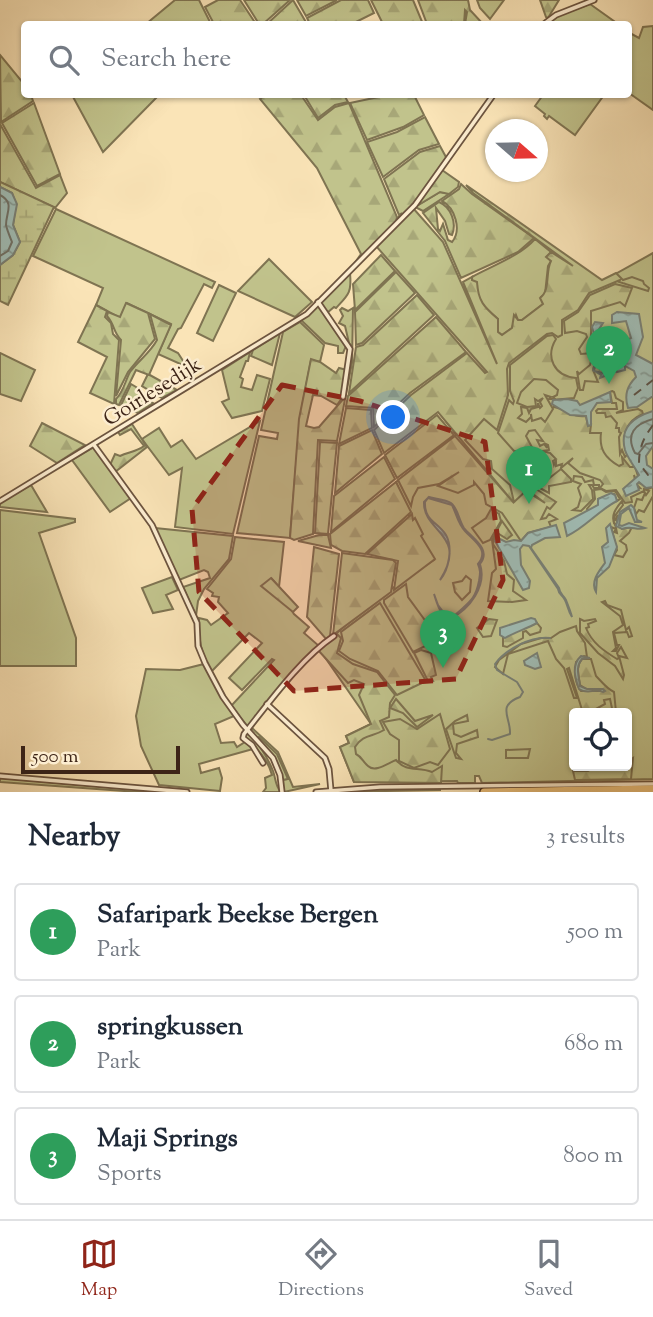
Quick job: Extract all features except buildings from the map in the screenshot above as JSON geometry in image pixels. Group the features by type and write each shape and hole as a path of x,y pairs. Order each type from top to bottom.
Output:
{"highway":[{"path":"484,792 653,786"}],"street":[{"path":"548,21 555,15 594,0"},
{"name":"Goirlesedijk","path":"0,501 299,320 415,205 491,98"},
{"path":"318,302 350,349 343,397"},
{"path":"94,445 152,525 197,623 198,646 205,663 223,697 247,730 273,758 282,792"},
{"path":"263,763 252,745 243,738 247,730 313,654 334,636"},
{"path":"267,704 325,758 331,791"},
{"path":"0,776 187,792"},
{"path":"316,792 380,788 653,786"}],"highlighted area":[{"path":"282,385 360,401 485,442 503,580 456,679 294,691 199,592 192,509"}],"green space":[{"path":"175,0 199,0 210,21 150,21"},
{"path":"218,0 240,0 254,21 212,21 205,7"},
{"path":"244,0 290,0 266,21 257,21"},
{"path":"293,0 305,21 270,21"},
{"path":"297,0 337,0 306,16"},
{"path":"341,0 368,0 374,13 358,21 308,21 307,18"},
{"path":"371,0 413,0 422,21 382,21"},
{"path":"418,0 468,0 470,10 480,21 466,21 465,10 464,21 426,21"},
{"path":"477,0 504,0 490,19"},
{"path":"540,0 559,0 548,18 546,17"},
{"path":"590,4 614,21 550,21"},
{"path":"653,26 653,110 632,95 632,34 639,38 643,27"},
{"path":"0,55 21,80 21,98 32,98 33,101 1,122"},
{"path":"74,98 156,98 103,152"},
{"path":"303,98 318,120 335,107 349,103 397,217 396,222 352,267 361,254 317,168 260,99"},
{"path":"306,98 346,98 348,102 335,105 318,118"},
{"path":"374,98 416,98 424,115 403,127 367,140 350,103"},
{"path":"541,98 602,98 575,135 549,116 547,119 535,106"},
{"path":"34,103 60,174 37,186 2,123"},
{"path":"425,117 439,144 419,150 383,177 367,142 397,132"},
{"path":"0,124 36,188 60,175 67,193 55,208 0,182"},
{"path":"440,146 447,159 415,203 397,219 402,213 399,215 384,179 420,152"},
{"path":"442,170 459,182 458,187 449,194 440,192 415,207"},
{"path":"0,182 54,207 8,305 0,301 0,265 13,255 20,242 13,225 16,204 12,193 0,187"},
{"path":"461,184 534,238 518,252 461,278 445,241 423,213 439,202 450,211 453,221 452,235 436,208 438,229 440,231 443,224 448,240 452,242 456,232 456,220 447,204 442,201 459,189"},
{"path":"466,185 602,280 616,273 623,280 632,277 643,281 649,288 648,291 619,282 620,280 589,293 578,310 562,320 562,335 558,337 552,333 547,334 509,363 508,395 497,430 484,419 465,440 483,459 491,461 492,469 510,485 514,502 529,488 531,494 545,503 533,494 533,487 556,502 550,509 547,507 541,519 549,514 557,519 549,522 551,527 528,533 521,541 502,513 486,504 484,494 474,482 474,485 458,493 438,486 459,472 439,484 418,488 411,506 398,480 455,436 514,503 438,412 384,453 374,430 411,395 467,353 485,373 487,372 376,246 413,208 443,242 497,364 463,282 472,277 472,280 477,282 480,299 498,319 498,332 502,335 512,328 514,315 518,320 522,320 543,304 540,298 546,290 551,261 546,257 551,252 573,266 473,193"},
{"path":"440,192 449,194 423,211 415,207"},
{"path":"56,209 215,282 212,288 204,284 168,348 178,353 187,367 158,354 171,324 127,303 120,318 96,305 103,288 33,256"},
{"path":"535,239 551,252 547,257 551,261 545,294 541,297 543,304 522,320 518,320 516,315 512,328 502,335 498,332 498,319 478,296 477,284 472,277 514,256"},
{"path":"653,253 653,779 482,783 479,776 475,776 475,783 354,782 340,747 349,743 346,736 371,724 320,650 360,613 434,560 413,526 396,482 456,435 438,411 601,282"},
{"path":"381,255 395,271 355,310 353,284"},
{"path":"269,259 312,302 295,317 238,291"},
{"path":"396,272 415,293 362,343 356,345 355,312"},
{"path":"350,273 350,285 344,300 327,313 320,303"},
{"path":"615,284 632,288 625,306 620,302 591,311 591,338 593,342 596,341 597,356 593,370 598,382 585,381 583,390 580,390 577,371 579,374 590,365 593,353 581,354 579,349 587,337 586,334 577,331 565,333 564,321 578,312 590,295"},
{"path":"219,285 236,293 213,341 197,333"},
{"path":"417,295 434,315 349,393 356,347 363,345"},
{"path":"126,303 148,313 155,339 128,372 116,396 121,340 107,316 108,312 120,317"},
{"path":"96,305 107,311 105,317 119,340 114,404 90,393 107,357 78,342"},
{"path":"318,305 349,347 346,346 343,353 338,353 338,346 325,343 301,320"},
{"path":"342,308 348,311 353,308 352,363 337,441 318,440 313,534 294,540 290,538 299,419 311,359 336,373 339,368 347,370 342,398 337,405 321,396 313,395 306,426 319,427 345,397 352,347 345,326 339,323 343,316 340,310"},
{"path":"150,314 171,325 149,375 136,370 119,405 116,404 130,372 157,340"},
{"path":"436,317 466,352 410,393 374,427 373,408 346,406 348,396"},
{"path":"300,322 324,345 320,362 311,360 300,417 290,538 237,533 259,436 277,439 278,433 261,430 283,332"},
{"path":"280,333 272,365 251,356 253,350"},
{"path":"553,335 556,339 551,352 557,370 576,378 578,388 574,398 553,400 554,407 577,416 586,416 588,426 591,425 590,433 601,433 602,448 610,460 619,466 623,464 622,457 630,467 635,467 638,476 636,480 634,475 635,480 626,487 640,488 636,484 639,482 648,489 653,487 653,496 644,512 639,510 636,514 634,508 637,499 642,500 649,491 644,489 631,497 632,502 625,503 616,490 606,491 600,488 603,484 600,480 580,473 568,463 573,458 561,468 562,464 556,466 556,460 554,465 553,461 556,459 550,453 542,451 549,450 548,445 546,444 547,448 544,444 540,446 537,440 543,441 535,430 529,431 526,436 534,451 514,451 498,433 509,400 513,404 514,401 510,391 510,365 547,336","holes":["534,379 546,380 558,390 553,397 555,399 549,399 551,397 545,395 553,409 545,422 541,418 532,421 531,414 526,422 518,418 522,414 521,407 527,408 529,413 531,409 538,407 538,403 540,408 542,406 540,402 543,398 538,401 535,399 536,406 527,407 517,403 521,392"]},
{"path":"250,352 240,377 243,379 241,387 252,390 257,375 270,379 262,411 232,418 222,402 229,399 222,370"},
{"path":"0,353 35,370 21,401 0,394"},
{"path":"148,374 177,390 162,398 142,386"},
{"path":"131,384 141,390 140,395 153,403 138,413 121,405"},
{"path":"612,391 616,398 623,402 623,410 616,413 638,409 643,414 628,426 624,442 627,455 625,457 622,450 620,454 621,433 619,428 616,428 617,423 611,416 606,417 605,413 596,411 617,409 616,403 612,403"},
{"path":"346,408 371,410 372,428 339,444"},
{"path":"437,415 454,435 397,478 385,455"},
{"path":"260,421 233,534 175,527 182,468 169,475 142,439 159,428 171,447 182,440 196,459"},
{"path":"42,423 85,445 57,463 30,446"},
{"path":"132,424 147,447 115,472 110,465 115,454 120,456 144,446 131,429 120,435 118,432"},
{"path":"372,430 382,454 335,493 339,446"},
{"path":"320,442 337,443 328,534 315,533"},
{"path":"94,447 131,498 110,512 72,460"},
{"path":"384,457 395,479 331,532 334,496"},
{"path":"561,469 571,482 549,486 549,493 538,487"},
{"path":"574,476 582,477 585,482 593,480 594,485 599,485 599,488 594,488 589,485 593,499 581,511 573,510 578,507 581,497 578,488 581,484 573,481"},
{"path":"396,482 411,512 365,554 342,551 331,545 330,534"},
{"path":"31,485 47,512 0,507 0,503"},
{"path":"601,489 606,492 615,491 620,499 617,501 614,494 598,499 598,505 588,512 587,509 595,499 594,490"},
{"path":"622,501 623,505 614,521 618,515 616,520 622,529 632,527 620,541 626,545 627,550 623,557 614,555 617,550 611,527 616,529 614,532 617,533 615,523 614,522 613,515"},
{"path":"491,509 499,514 501,521 490,540 483,543 472,528 486,518"},
{"path":"0,510 75,519 75,522 39,533 76,638 76,666 0,666"},
{"path":"412,514 435,559 394,590 398,561 367,554"},
{"path":"502,521 512,535 507,539 499,534 495,535 493,544 504,561 507,574 514,580 513,591 526,600 488,601 492,573 496,569 492,540"},
{"path":"155,528 233,536 229,559 204,589 198,601 196,616 183,587 210,578 208,572 204,570 179,580"},
{"path":"328,535 331,548 298,541"},
{"path":"235,537 284,542 279,587 271,578 294,614 309,627 304,633 319,646 248,727 231,706 274,660 242,690 229,678 262,643 249,633 211,672 199,632 199,618 207,620 211,625 228,613 218,602 219,597 212,596 213,593 207,589 231,559"},
{"path":"314,547 339,554 330,636 326,639 307,617"},
{"path":"342,553 393,560 396,563 391,592 333,635"},
{"path":"466,576 471,580 470,592 462,600 455,592 453,583 462,581"},
{"path":"172,577 178,590 166,595 173,609 153,613 142,588"},
{"path":"271,578 298,607 293,612 261,586"},
{"path":"406,584 408,597 435,634 440,631 443,635 442,638 413,652 384,603 384,600"},
{"path":"605,601 607,605 621,610 626,630 629,627 632,636 629,637 627,632 614,633 619,645 616,651 613,651 616,648 613,632 623,625 620,616 602,602"},
{"path":"380,603 426,681 397,695 378,671 339,651 343,641 341,632"},
{"path":"489,619 497,620 491,636 483,637 477,628"},
{"path":"580,619 595,619 596,621 588,624 589,627 586,628 599,646 617,659 621,647 627,658 619,656 623,679 615,666 598,653 580,633"},
{"path":"537,623 541,628 540,632 530,635 526,631 523,632 523,638 507,647 503,646 503,637"},
{"path":"576,626 585,643 587,657 584,656 576,662 577,684 581,691 605,691 586,689 580,685 580,662 582,659 591,659 596,676 614,692 616,708 612,708 610,699 604,700 605,704 598,708 581,708 569,668 567,669 577,698 574,698 564,668 556,659 548,641 508,654 503,674 495,667 499,660 521,644 551,638"},
{"path":"337,634 341,638 337,653 353,664 377,672 395,695 390,703 389,717 380,721 384,730 361,740 355,747 356,754 371,768 382,767 396,760 404,767 432,772 442,766 441,783 354,782 340,747 349,743 346,736 371,724 359,695 364,684 354,680 348,683 318,650"},
{"path":"421,650 431,653 436,675 431,677 433,681 428,681 414,653"},
{"path":"204,664 234,716 215,724 221,743 234,742 237,747 245,742 253,749 199,764 201,773 219,768 222,778 220,791 159,785 141,746 136,716 146,669 180,670"},
{"path":"396,699 415,721 433,715 417,727 403,713 390,708"},
{"path":"440,714 450,749 438,765 430,762 414,768 399,761 399,740 390,734 383,722 400,719 417,729"},
{"path":"467,715 468,721 453,724 454,734 461,737 477,730 478,737 457,744 456,753 461,759 456,758 446,729 455,721"},
{"path":"252,728 278,752 293,787 320,784 284,792 282,780 288,779 284,770 277,758 251,731"},
{"path":"246,733 254,739 265,755 281,792 263,792 266,788 265,778 272,775 264,758 244,738"},
{"path":"257,738 277,754 288,779 282,780 273,756"},
{"path":"530,749 528,758 506,758 506,750"},
{"path":"573,771 632,771 631,779 575,780"},
{"path":"0,778 168,792 0,782"},
{"path":"383,788 441,790 331,792"}],"water":[{"path":"0,187 12,193 17,204 13,225 20,242 13,255 0,265"},
{"path":"617,312 639,314 643,337 636,355 653,364 653,396 637,407 628,408 627,391 636,377 634,371 625,366 625,370 617,372 615,368 620,362 624,364 624,360 618,361 611,368 615,372 600,378 601,375 595,371 607,374 610,372 604,370 613,365 608,358 615,361 624,358 624,343 614,346 614,354 607,355 608,365 600,369 602,354 608,352 605,348 611,342 613,345 631,338 626,321 612,323 612,315"},
{"path":"595,322 603,323 596,334 602,341 608,342 600,344 594,371 597,356 592,327"},
{"path":"610,392 611,402 597,403 591,412 591,425 588,426 586,416 570,415 552,404 553,400 567,399 577,401 580,405"},
{"path":"653,411 653,446 646,456 647,465 653,469 653,487 646,488 639,482 639,490 626,496 623,489 639,475 625,450 624,435 634,420"},
{"path":"611,493 617,501 567,536 564,523 598,505 598,499"},
{"path":"428,498 451,503 464,528 480,544 484,553 480,564 481,580 475,596 470,603 464,609 457,615 450,619 447,617 453,617 470,602 480,574 478,564 482,550 465,531 452,505"},
{"path":"631,505 637,520 642,522 635,522 629,508 621,514 619,525 629,523 645,528 622,529 616,526 620,512"},
{"path":"425,509 429,517 446,535 450,552 442,535 430,521"},
{"path":"610,524 617,547 609,567 597,578 596,592 595,581 605,563 602,547 608,542 606,528"},
{"path":"556,525 560,537 545,538 531,548 559,588 566,600 572,617 564,598 529,546 523,545 520,549 521,565 530,581 529,588 523,590 495,541 498,538 506,542 521,541 528,533"},
{"path":"531,618 537,623 505,638 500,635 500,628"},
{"path":"537,653 541,667 535,669 525,665 524,661"},
{"path":"581,656 590,658 582,659 579,665 580,686 605,691 579,689 575,667"}],"waterway":[{"path":"488,739 510,734 506,712 508,704 523,692 517,682 497,670 495,664 506,653 520,645 535,639 550,638"}],"ferry route":[{"path":"634,395 653,380"},
{"path":"653,425 643,442 639,463 648,475 653,476"}],"place":[{"name":"springkussen","path":"609,384"},
{"name":"Safaripark Beekse Bergen","path":"529,504"},
{"name":"Maji Springs","path":"443,668"}]}
